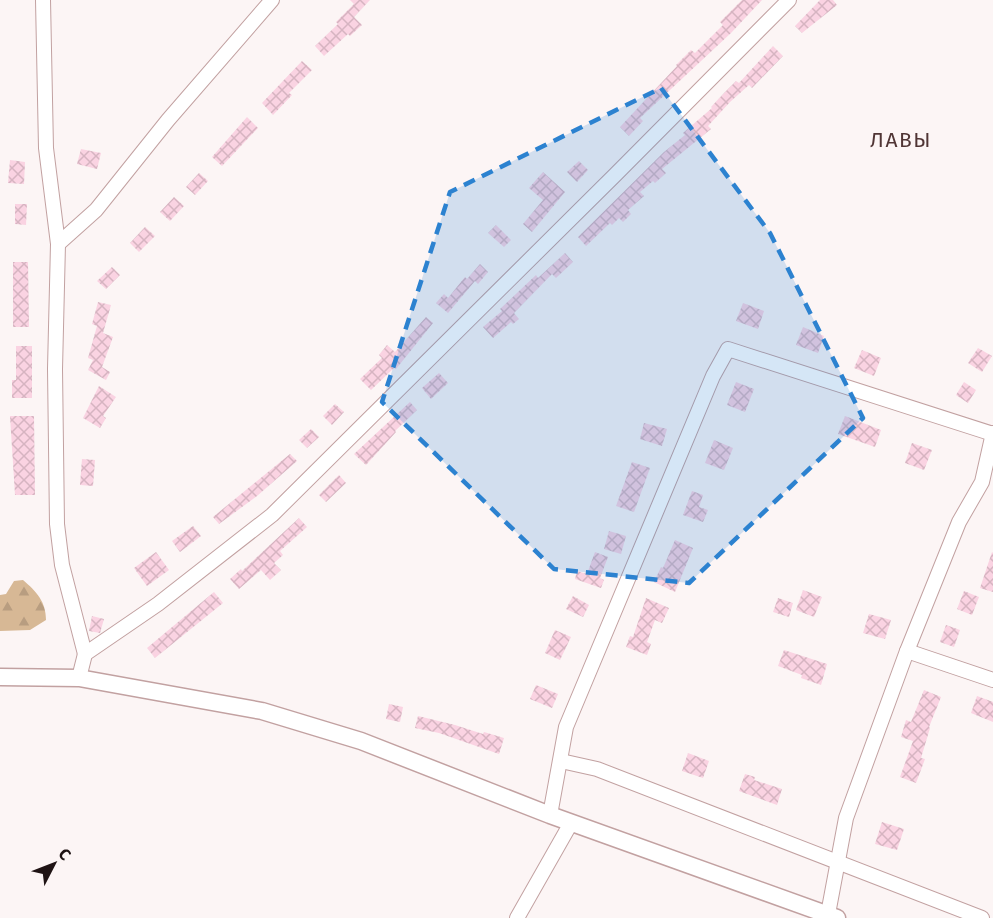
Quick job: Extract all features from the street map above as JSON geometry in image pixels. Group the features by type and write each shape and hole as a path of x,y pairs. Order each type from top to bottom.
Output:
{"main road":[{"path":"0,677 79,678 262,711 361,741 550,815 832,916"}],"street":[{"path":"44,0 46,148 58,244 55,369 57,524 62,565 85,654 79,678"},
{"path":"58,244 96,210 168,120 272,0"},
{"path":"85,654 158,604 272,515 607,184 789,0"},
{"path":"550,815 566,727 713,376 728,349 993,434 982,482 959,522 906,651 846,818 838,861 832,916"},
{"path":"906,651 993,680"},
{"path":"561,761 597,769 982,918"},
{"path":"517,918 572,823"}],"highlighted area":[{"path":"661,88 770,233 863,418 689,583 554,569 382,402 450,192"}],"green space":[{"path":"23,580 40,598 46,620 30,630 0,631 0,595 6,594 14,581"}],"building":[{"path":"350,0 370,0 354,17 362,25 350,36 348,34 324,56 315,46 338,24 336,22 354,4"},
{"path":"742,0 762,0 731,33 640,118 643,121 629,136 620,127 691,50 695,53 723,25 720,22"},
{"path":"820,0 833,0 837,5 802,33 795,26"},
{"path":"773,46 783,56 752,88 749,85 730,102 708,126 711,129 662,169 666,173 640,192 644,196 628,210 631,214 623,222 619,218 612,225 610,223 586,246 578,237 664,152 685,135 683,133 712,108 736,81 739,83"},
{"path":"302,61 312,70 289,93 292,95 273,115 262,103"},
{"path":"247,117 258,128 222,166 212,157"},
{"path":"81,149 101,153 97,169 77,164"},
{"path":"10,160 25,162 24,184 8,183"},
{"path":"579,161 588,170 577,182 567,172"},
{"path":"543,172 565,192 532,232 523,224 543,200 529,188"},
{"path":"199,173 208,181 195,195 186,187"},
{"path":"174,197 184,206 170,221 160,212"},
{"path":"15,204 27,204 26,225 15,224"},
{"path":"496,225 511,240 504,247 488,233"},
{"path":"145,227 155,236 139,252 130,243"},
{"path":"565,253 573,262 556,278 552,274 514,313 519,319 513,324 511,322 493,338 483,327 502,311 500,309 536,275 538,278"},
{"path":"13,262 28,262 29,327 13,327"},
{"path":"480,264 488,272 478,284 475,281 448,313 436,303 444,294 448,298 465,277 467,279"},
{"path":"112,267 120,275 106,289 97,281"},
{"path":"98,302 111,305 103,333 113,337 102,367 110,372 106,380 88,370 93,360 88,358 97,326 92,324"},
{"path":"743,303 764,311 758,329 736,321"},
{"path":"426,317 433,323 396,369 394,368 371,390 360,379 382,358 379,355 387,345 395,352"},
{"path":"803,327 824,336 818,353 796,345"},
{"path":"16,346 32,346 32,398 12,398 12,380 16,380"},
{"path":"978,348 992,356 982,372 968,363"},
{"path":"862,350 881,358 874,376 854,368"},
{"path":"439,373 448,383 431,399 422,388"},
{"path":"736,382 754,389 745,412 727,405"},
{"path":"964,382 976,390 968,403 956,395"},
{"path":"99,386 116,397 103,416 106,418 100,428 83,418"},
{"path":"410,402 417,410 395,431 366,465 354,454"},
{"path":"335,404 344,412 332,425 323,416"},
{"path":"10,416 34,416 35,495 15,495"},
{"path":"845,416 881,430 875,447 838,434"},
{"path":"644,423 667,429 662,446 640,439"},
{"path":"311,429 319,437 307,448 299,440"},
{"path":"714,440 733,448 724,470 705,463"},
{"path":"912,443 932,450 924,470 905,463"},
{"path":"290,454 297,461 257,496 219,524 213,517"},
{"path":"82,459 95,460 93,486 80,485"},
{"path":"632,462 650,468 634,512 616,506"},
{"path":"339,475 346,483 326,502 319,495"},
{"path":"692,491 703,495 699,507 708,510 703,522 683,515"},
{"path":"299,518 307,527 280,551 283,555 274,563 281,570 270,580 261,570 239,589 230,579 241,569 242,571"},
{"path":"193,526 201,536 180,552 172,541"},
{"path":"609,531 626,536 621,554 604,549"},
{"path":"675,540 693,548 675,592 654,582"},
{"path":"156,552 169,570 147,586 134,568"},
{"path":"595,552 608,557 600,578 604,580 601,588 575,579 577,571 587,574"},
{"path":"993,553 993,592 980,588"},
{"path":"803,590 822,597 814,617 796,610"},
{"path":"964,591 979,597 972,615 957,609"},
{"path":"214,592 223,603 155,658 147,648"},
{"path":"573,596 589,605 583,617 566,609"},
{"path":"646,598 669,608 662,623 655,620 647,642 651,644 647,655 626,647 630,636 633,637"},
{"path":"778,598 793,603 789,617 773,612"},
{"path":"869,614 891,620 885,639 863,633"},
{"path":"92,616 104,619 100,633 89,631"},
{"path":"946,625 960,630 954,647 940,642"},
{"path":"555,630 571,637 560,660 545,653"},
{"path":"784,650 827,664 821,685 778,666"},
{"path":"536,685 558,694 552,708 530,699"},
{"path":"924,690 941,697 929,727 921,758 925,759 916,783 900,777 913,741 901,737 906,720 911,722"},
{"path":"977,696 993,702 993,722 971,713"},
{"path":"389,704 403,707 400,722 386,719"},
{"path":"418,716 504,738 499,754 439,733 415,728"},
{"path":"688,753 709,761 703,778 682,771"},
{"path":"745,774 755,777 754,780 782,789 777,805 739,791"},
{"path":"882,822 904,829 897,850 875,844"}],"district":[{"name":"ЛАВЫ","path":"901,140"}]}
